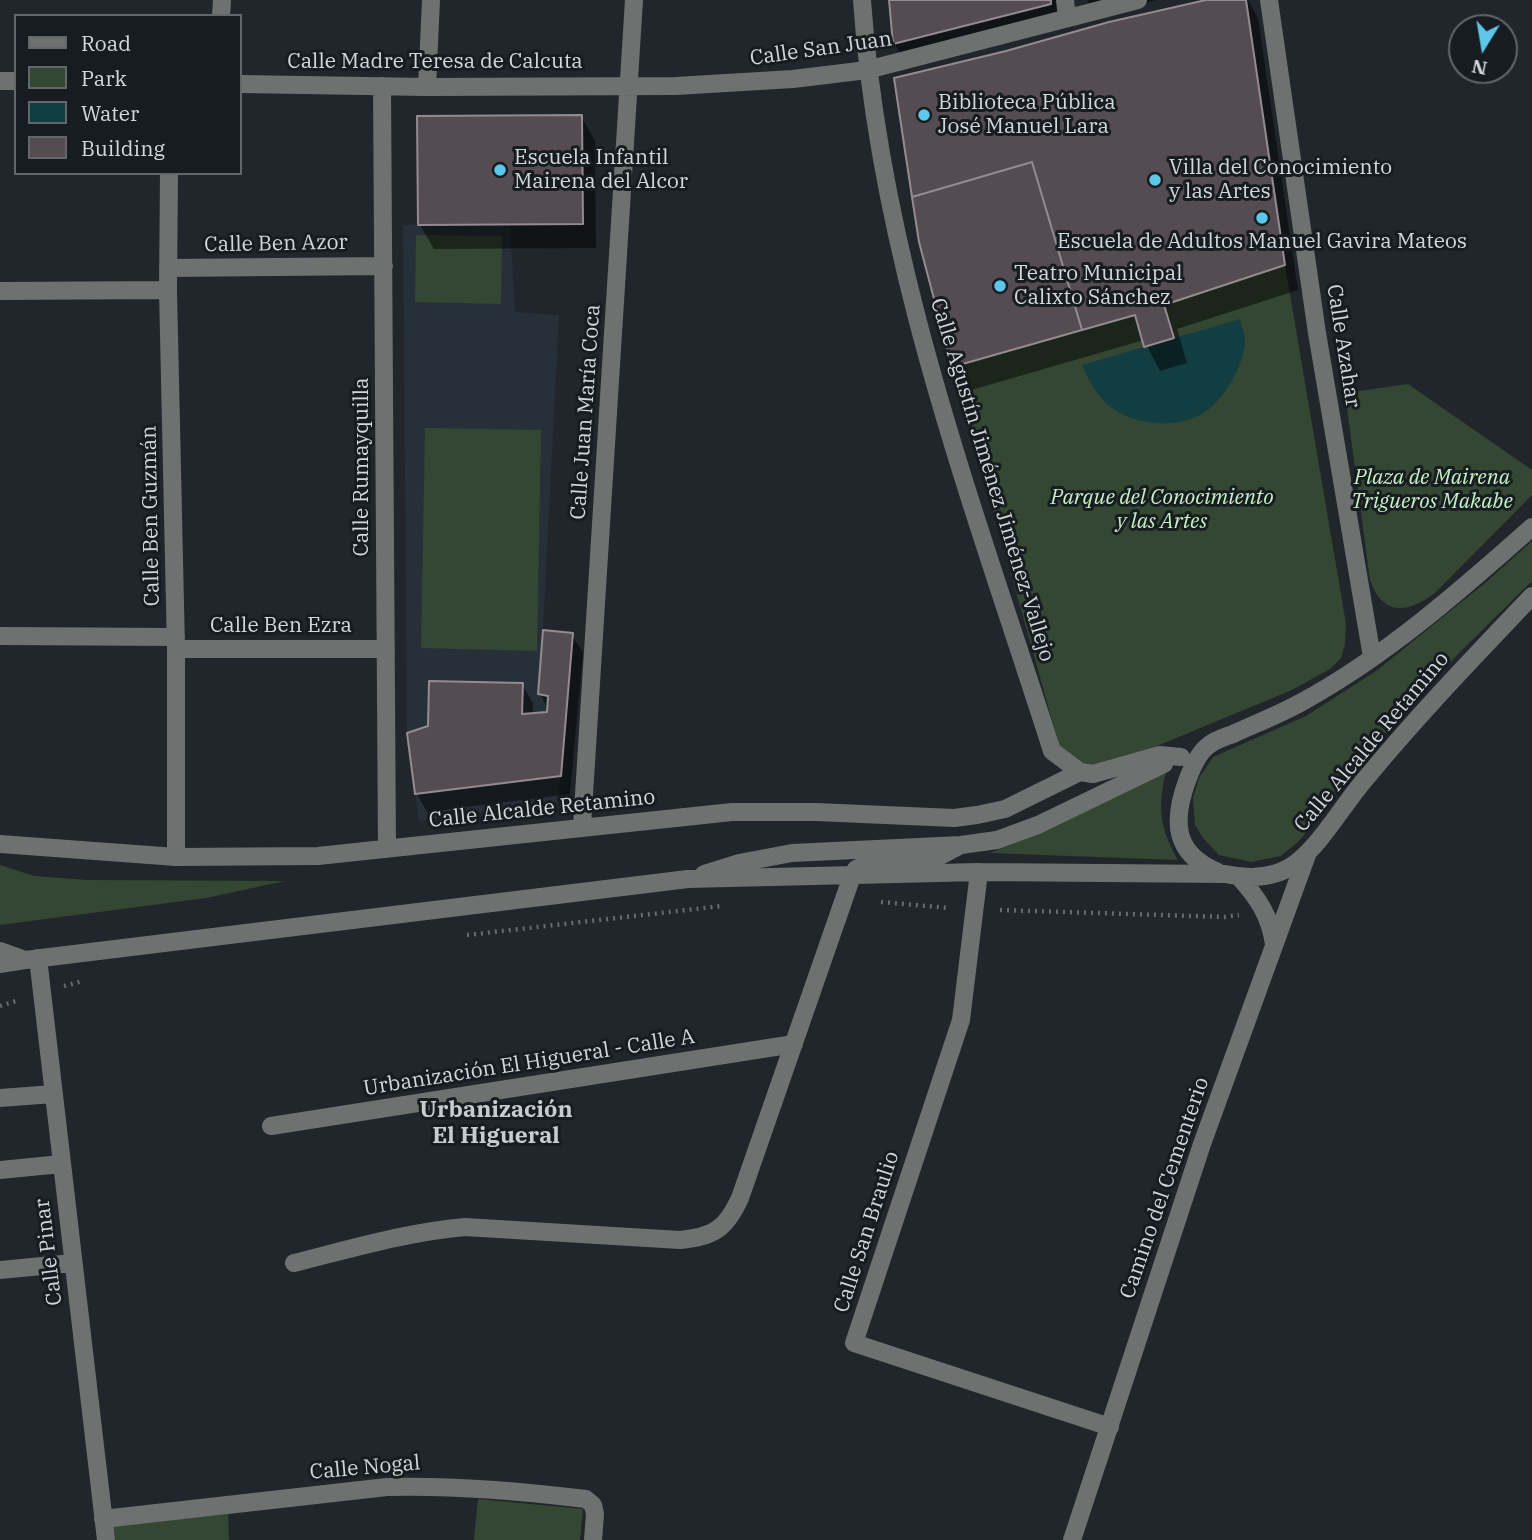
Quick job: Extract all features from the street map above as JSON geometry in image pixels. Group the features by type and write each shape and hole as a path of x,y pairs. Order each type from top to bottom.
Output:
{"street":[{"path":"427,87 431,0"},
{"name":"Calle Juan María Coca","path":"582,826 634,0"},
{"name":"Calle Agustín Jiménez Jiménez-Vallejo","path":"862,0 867,70 876,134 918,328 1052,751 1080,772"},
{"name":"Calle San Juan","path":"629,85 713,85 867,70 1066,9 1138,0"},
{"name":"Calle Azahar","path":"1269,0 1317,333 1372,657"},
{"name":"Calle Madre Teresa de Calcuta","path":"242,84 427,87 629,85"},
{"name":"Calle Rumayquilla","path":"382,86 387,849"},
{"name":"Calle Ben Guzmán","path":"169,175 168,290 176,643 176,857"},
{"name":"Calle Ben Azor","path":"168,268 384,266"},
{"path":"0,291 168,290"},
{"name":"Calle Alcalde Retamino","path":"688,879 739,863 792,853 961,845 997,840 1038,825 1300,703 1372,657 1461,590 1532,527"},
{"name":"Calle Alcalde Retamino","path":"0,964 688,879 979,872 1260,877 1294,864 1308,852 1364,779 1532,596"},
{"name":"Calle Ben Ezra","path":"0,636 386,649"},
{"path":"1207,746 1190,772 1180,799 1177,822 1181,838 1189,855 1201,865 1232,876 1256,895 1271,925 1274,944"},
{"path":"1080,772 1093,774 1160,755 1181,757"},
{"name":"Calle Alcalde Retamino","path":"0,844 176,857 318,856 732,812 954,818 1005,809 1080,772"},
{"path":"294,1263 395,1237 465,1227 680,1240 711,1235 732,1215 740,1198 856,869 864,865 934,859 961,845"},
{"name":"Camino del Cementerio","path":"1072,1540 1202,1143 1308,852"},
{"name":"Calle San Braulio","path":"979,872 961,1020 854,1343 1110,1427"},
{"path":"0,951 32,959"},
{"name":"Calle Pinar","path":"32,959 53,1094 106,1540"},
{"name":"Urbanización El Higueral - Calle A","path":"271,1126 794,1044"},
{"path":"0,1098 53,1094"},
{"path":"0,1170 61,1164"},
{"path":"0,1270 73,1263"},
{"name":"Calle Nogal","path":"103,1519 387,1487 429,1486 517,1490 586,1499 593,1505 595,1514 593,1540"}],"shaded area":[{"path":"510,224 515,312 559,315 543,629 573,633 558,802 419,821 407,733 403,225"}],"green space":[{"path":"416,235 502,236 501,304 415,302"},
{"name":"Parque del Conocimiento y las Artes","path":"1285,265 1346,624 1341,658 1330,669 1292,690 1128,758 1098,765 1075,760 1059,745 953,367 1135,315 1144,347 1173,338 1164,305"},
{"name":"Plaza de Mairena Trigueros Makabe","path":"1408,384 1532,470 1532,495 1435,593 1415,605 1397,608 1382,600 1370,580 1345,393"},
{"path":"425,428 541,430 537,651 421,648"},
{"path":"1532,541 1532,581 1459,653 1377,742 1300,840 1281,856 1251,862 1219,855 1195,825 1193,798 1199,778 1213,757 1306,716 1376,671 1485,583"},
{"path":"1166,772 1162,818 1167,838 1178,860 990,853 1041,833"},
{"path":"0,865 34,876 87,880 285,881 206,898 0,925"},
{"path":"478,1499 583,1509 580,1540 474,1540"},
{"path":"228,1514 229,1540 115,1540 112,1526"}],"water":[{"path":"1240,319 1245,340 1237,372 1224,393 1208,410 1189,419 1152,423 1118,412 1096,391 1082,365"}],"building":[{"path":"889,0 1051,0 1051,4 893,44"},
{"name":"Villa del Conocimiento y las Artes","path":"1206,0 1246,0 1285,265 1164,305 1174,338 1144,347 1135,315 1082,330 1032,162 912,197 894,78 1006,51 1109,22"},
{"name":"Escuela Infantil Mairena del Alcor","path":"582,115 583,224 418,225 417,116"},
{"name":"Teatro Municipal Calixto Sánchez","path":"1032,162 1082,330 952,367 919,242 912,197"},
{"path":"543,630 573,633 561,776 415,794 407,733 428,726 429,681 523,683 522,714 547,712 548,696 538,694"}],"place":[{"name":"Biblioteca Pública José Manuel Lara","path":"924,115"},
{"name":"Escuela Infantil Mairena del Alcor","path":"500,170"},
{"name":"Villa del Conocimiento y las Artes","path":"1155,180"},
{"name":"Escuela de Adultos Manuel Gavira Mateos","path":"1262,218"},
{"name":"Teatro Municipal Calixto Sánchez","path":"1000,286"}],"district":[{"name":"Urbanización El Higueral","path":"496,1123"}]}
